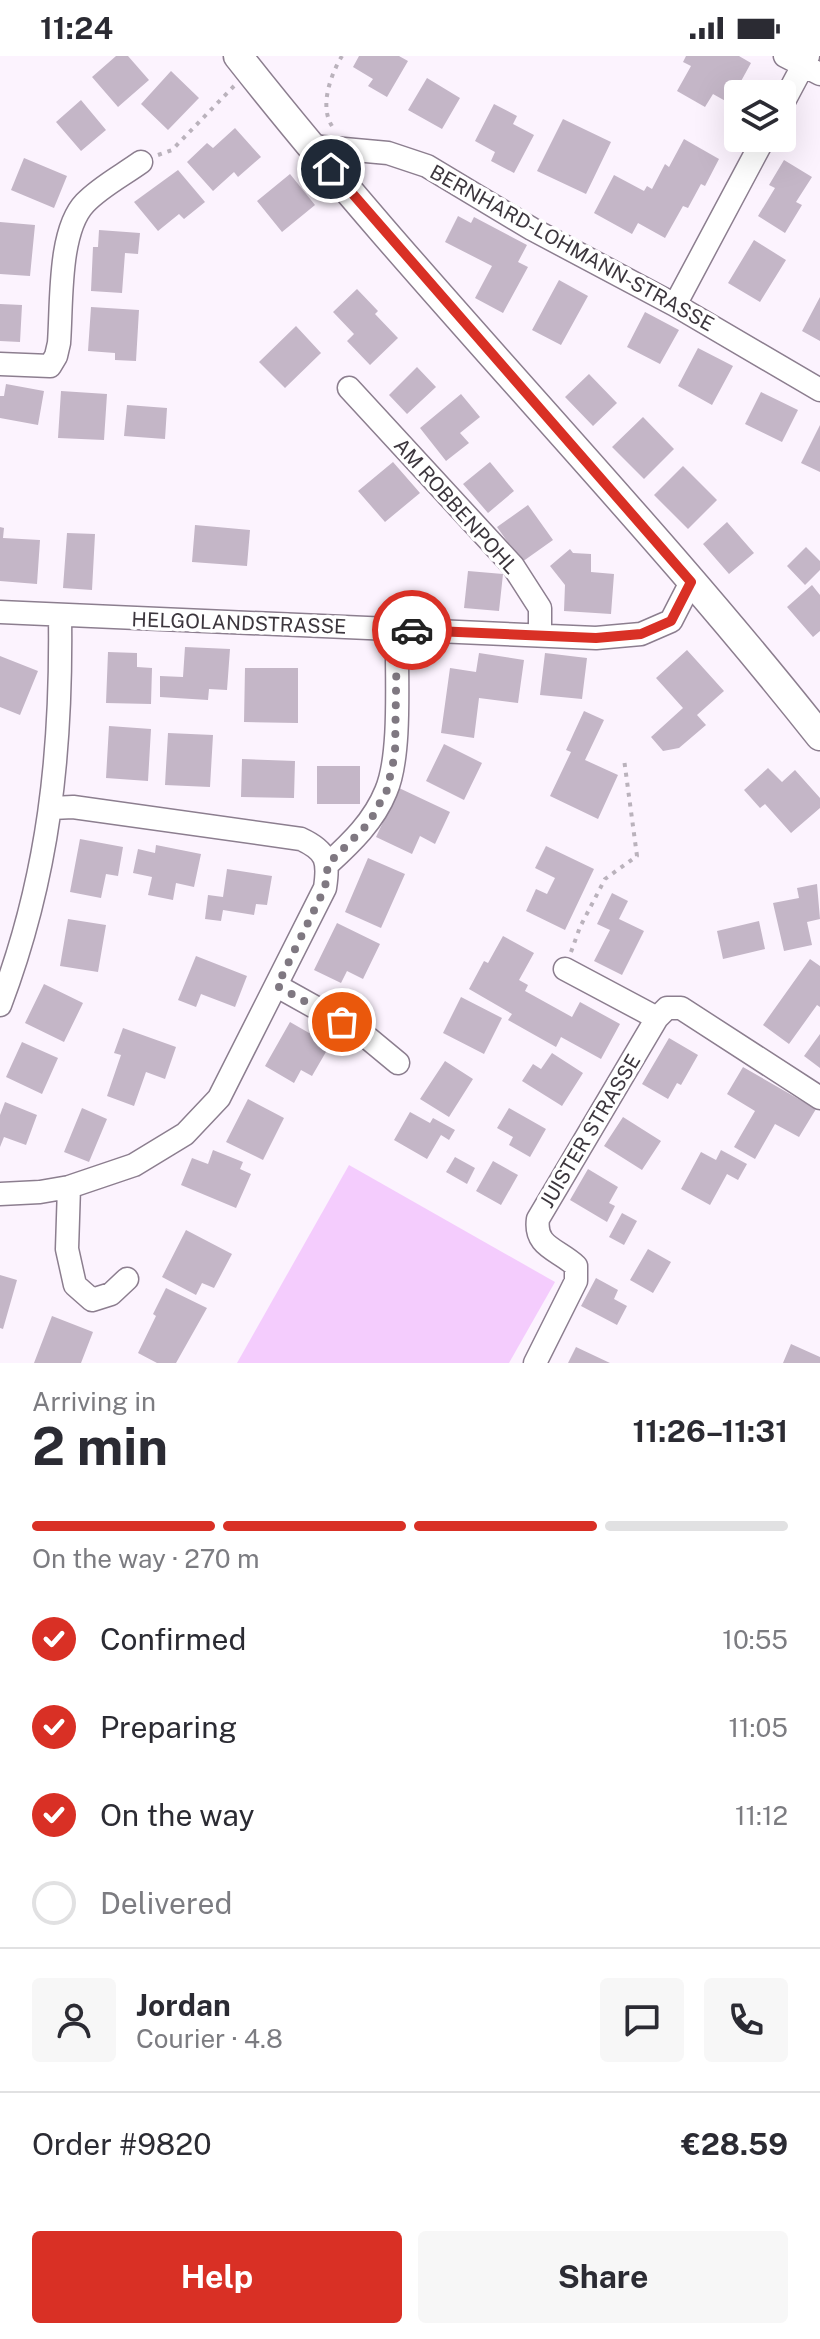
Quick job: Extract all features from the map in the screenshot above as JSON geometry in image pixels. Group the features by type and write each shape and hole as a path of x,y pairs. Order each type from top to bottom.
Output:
{"main road":[{"path":"244,63 311,146 762,664 820,736"}],"street":[{"name":"BERNHARD-LOHMANN-STRASSE","path":"311,146 388,153 427,166 532,229 675,305 820,390"},
{"path":"675,305 757,152"},
{"path":"0,364 50,366 59,343 67,235 74,216 87,200 141,162"},
{"name":"AM ROBBENPOHL","path":"349,388 513,566 540,608 540,635"},
{"name":"HELGOLANDSTRASSE","path":"0,612 596,638 641,634 671,621 691,582"},
{"path":"0,1005 25,926 52,808 61,690 60,615"},
{"path":"0,1194 69,1187 134,1165 185,1134 219,1098 325,888 328,864 369,823 387,790 395,754 397,629"},
{"path":"52,808 73,807 301,839 317,846 328,864"},
{"path":"565,969 657,1018 667,1008 681,1008 820,1098"},
{"path":"277,986 363,1034 398,1063"},
{"name":"JUISTER STRASSE","path":"535,1363 576,1281 576,1266 541,1241 536,1231 538,1219 657,1018"},
{"path":"69,1187 67,1249 75,1285 92,1300 111,1294 127,1279"}],"path":[{"path":"342,56 328,90 327,118 347,148"},
{"path":"141,162 172,150 244,63"},
{"path":"565,969 580,927 605,879 637,856 624,759"}],"shaded area":[{"path":"349,1165 555,1282 509,1363 237,1363"}],"building":[{"path":"116,56 128,56 149,80 118,107 92,77"},
{"path":"359,56 399,56 408,61 387,97 368,86 373,79 353,67"},
{"path":"686,56 739,56 751,63 742,80 724,80 724,100 713,94 705,107 677,91 691,66 683,62"},
{"path":"171,71 199,98 168,130 141,104"},
{"path":"427,78 460,98 442,129 408,110"},
{"path":"81,100 106,130 81,151 56,122"},
{"path":"494,104 517,116 513,124 534,135 514,173 491,161 495,152 475,141"},
{"path":"563,119 611,142 586,194 537,171"},
{"path":"235,128 261,157 238,177 234,172 213,191 187,162 207,143 213,148"},
{"path":"684,139 719,159 705,186 701,184 688,208 683,206 665,238 638,223 632,234 594,213 614,175 644,191 647,186 652,189 665,164 669,167"},
{"path":"24,158 67,176 54,208 11,190"},
{"path":"784,160 812,177 796,202 802,205 785,233 758,216 775,188 769,185"},
{"path":"178,170 205,202 184,219 179,214 158,231 134,202"},
{"path":"290,174 315,205 282,232 257,201"},
{"path":"458,216 471,223 474,217 527,245 518,262 528,267 503,313 475,298 492,266 445,242"},
{"path":"0,222 35,225 30,276 0,274"},
{"path":"99,230 140,233 138,254 125,253 122,293 91,291 93,247 98,247"},
{"path":"754,240 786,260 760,302 728,283"},
{"path":"559,280 588,296 561,345 532,330"},
{"path":"357,289 398,338 370,365 347,341 354,334 333,312"},
{"path":"820,297 820,341 802,331"},
{"path":"0,304 22,305 20,342 0,341"},
{"path":"91,307 139,310 136,361 115,360 115,353 88,351"},
{"path":"645,312 679,330 660,364 627,347"},
{"path":"296,326 321,353 285,388 259,362"},
{"path":"698,348 733,366 712,405 678,386"},
{"path":"417,367 436,387 407,414 389,395"},
{"path":"589,374 617,403 593,426 565,397"},
{"path":"6,384 44,391 38,425 0,418 0,396 4,396"},
{"path":"61,391 107,394 104,440 58,438"},
{"path":"761,392 798,410 782,442 745,424"},
{"path":"461,394 480,417 460,433 469,443 446,461 420,428"},
{"path":"127,405 167,408 165,439 124,436"},
{"path":"643,417 674,449 644,479 612,447"},
{"path":"820,425 820,472 801,463"},
{"path":"393,462 420,493 385,522 358,491"},
{"path":"490,462 514,491 488,513 463,484"},
{"path":"683,466 717,500 688,529 654,495"},
{"path":"528,505 553,540 522,562 497,527"},
{"path":"727,522 754,553 729,574 703,544"},
{"path":"195,525 250,530 247,566 192,562"},
{"path":"0,527 4,528 3,538 40,540 37,584 0,581"},
{"path":"67,533 95,534 92,590 63,588"},
{"path":"806,547 820,561 820,570 805,585 787,566"},
{"path":"570,549 573,553 591,554 591,572 614,574 611,614 564,611 565,585 550,566"},
{"path":"468,571 503,574 499,611 464,608"},
{"path":"812,585 820,595 820,631 813,637 787,607"},
{"path":"185,647 230,649 227,690 209,689 208,700 160,697 160,676 183,677"},
{"path":"687,650 724,691 697,715 706,725 679,748 663,751 651,737 683,708 656,678"},
{"path":"108,652 137,653 137,667 152,668 151,704 106,703"},
{"path":"479,653 524,660 518,703 479,698 474,738 441,733 450,668 476,672"},
{"path":"545,653 587,658 582,699 540,695"},
{"path":"0,656 38,671 20,715 0,707"},
{"path":"245,668 298,668 298,723 244,722"},
{"path":"584,711 604,720 585,760 618,775 598,819 550,796 571,752 566,750"},
{"path":"109,726 151,729 148,781 106,778"},
{"path":"168,733 213,735 210,787 165,785"},
{"path":"444,744 482,763 464,800 426,781"},
{"path":"242,759 295,761 294,798 241,797"},
{"path":"317,766 360,766 360,804 317,804"},
{"path":"768,768 782,782 795,770 820,798 820,808 791,833 765,804 760,808 744,790"},
{"path":"399,788 450,812 435,844 420,836 412,854 376,837"},
{"path":"80,839 123,847 118,876 106,874 101,898 70,892"},
{"path":"156,845 201,854 194,887 176,883 173,900 148,895 152,877 133,873 138,849 155,853"},
{"path":"546,846 594,869 565,930 526,911 536,889 547,894 555,878 535,868"},
{"path":"368,858 405,874 381,928 345,912"},
{"path":"227,869 272,876 267,905 256,904 254,915 223,910 221,921 205,919 208,895 223,897"},
{"path":"817,884 820,919 807,922 812,945 784,951 773,903 799,898 797,888"},
{"path":"612,893 628,901 619,919 644,931 622,975 594,961 610,930 597,924"},
{"path":"68,919 106,925 98,972 60,966"},
{"path":"759,921 765,949 723,959 717,931"},
{"path":"337,923 380,944 363,979 347,971 341,983 314,970"},
{"path":"503,936 534,953 519,980 528,985 525,991 572,1017 580,1002 620,1024 601,1059 561,1037 556,1047 508,1020 512,1014 469,989 484,961 488,963"},
{"path":"196,956 247,976 235,1007 201,994 196,1007 178,1000"},
{"path":"810,959 820,966 820,1007 817,1005 789,1044 763,1025"},
{"path":"44,984 83,1003 64,1042 25,1023"},
{"path":"461,997 502,1018 484,1054 443,1033"},
{"path":"290,1022 330,1045 312,1076 301,1070 294,1083 265,1066"},
{"path":"123,1028 176,1047 165,1079 146,1072 134,1106 107,1096 121,1055 114,1053"},
{"path":"820,1034 820,1068 804,1056"},
{"path":"669,1038 698,1055 681,1085 677,1083 668,1099 642,1084"},
{"path":"22,1042 58,1058 42,1094 6,1077"},
{"path":"552,1053 583,1073 562,1106 522,1081 533,1064 541,1069"},
{"path":"445,1061 473,1079 449,1117 420,1099"},
{"path":"743,1067 816,1109 799,1137 775,1124 755,1159 734,1147 755,1111 727,1094"},
{"path":"248,1099 284,1118 263,1160 226,1142"},
{"path":"5,1102 37,1115 26,1145 4,1137 0,1147 0,1115"},
{"path":"82,1108 107,1119 89,1162 64,1152"},
{"path":"509,1108 546,1129 530,1157 509,1145 513,1137 497,1128"},
{"path":"410,1112 430,1123 433,1118 455,1130 449,1140 441,1135 427,1159 394,1140"},
{"path":"623,1117 661,1141 642,1170 604,1146"},
{"path":"213,1150 243,1162 240,1169 251,1174 236,1208 181,1185 192,1158 208,1164"},
{"path":"721,1150 747,1164 738,1180 727,1174 710,1205 681,1189 701,1152 716,1160"},
{"path":"455,1157 475,1168 467,1184 446,1172"},
{"path":"493,1161 518,1175 501,1205 476,1191"},
{"path":"588,1169 618,1187 609,1203 615,1206 607,1222 570,1200"},
{"path":"622,1213 637,1221 624,1245 609,1237"},
{"path":"186,1230 232,1254 214,1288 202,1283 196,1295 162,1277"},
{"path":"648,1249 671,1262 653,1293 630,1280"},
{"path":"0,1275 17,1280 3,1329 0,1328"},
{"path":"596,1278 618,1290 614,1299 627,1306 617,1325 581,1306"},
{"path":"166,1288 207,1308 176,1363 157,1363 138,1353"},
{"path":"52,1316 93,1332 81,1363 34,1363"},
{"path":"791,1344 820,1357 820,1363 783,1363"},
{"path":"576,1347 610,1363 568,1363"}],"way so far":[{"path":"342,1022 277,986 325,888 328,864 369,823 387,790 395,754 397,629 412,630"}],"route":[{"path":"331,169 691,582 671,621 641,634 596,638 412,630"}]}
